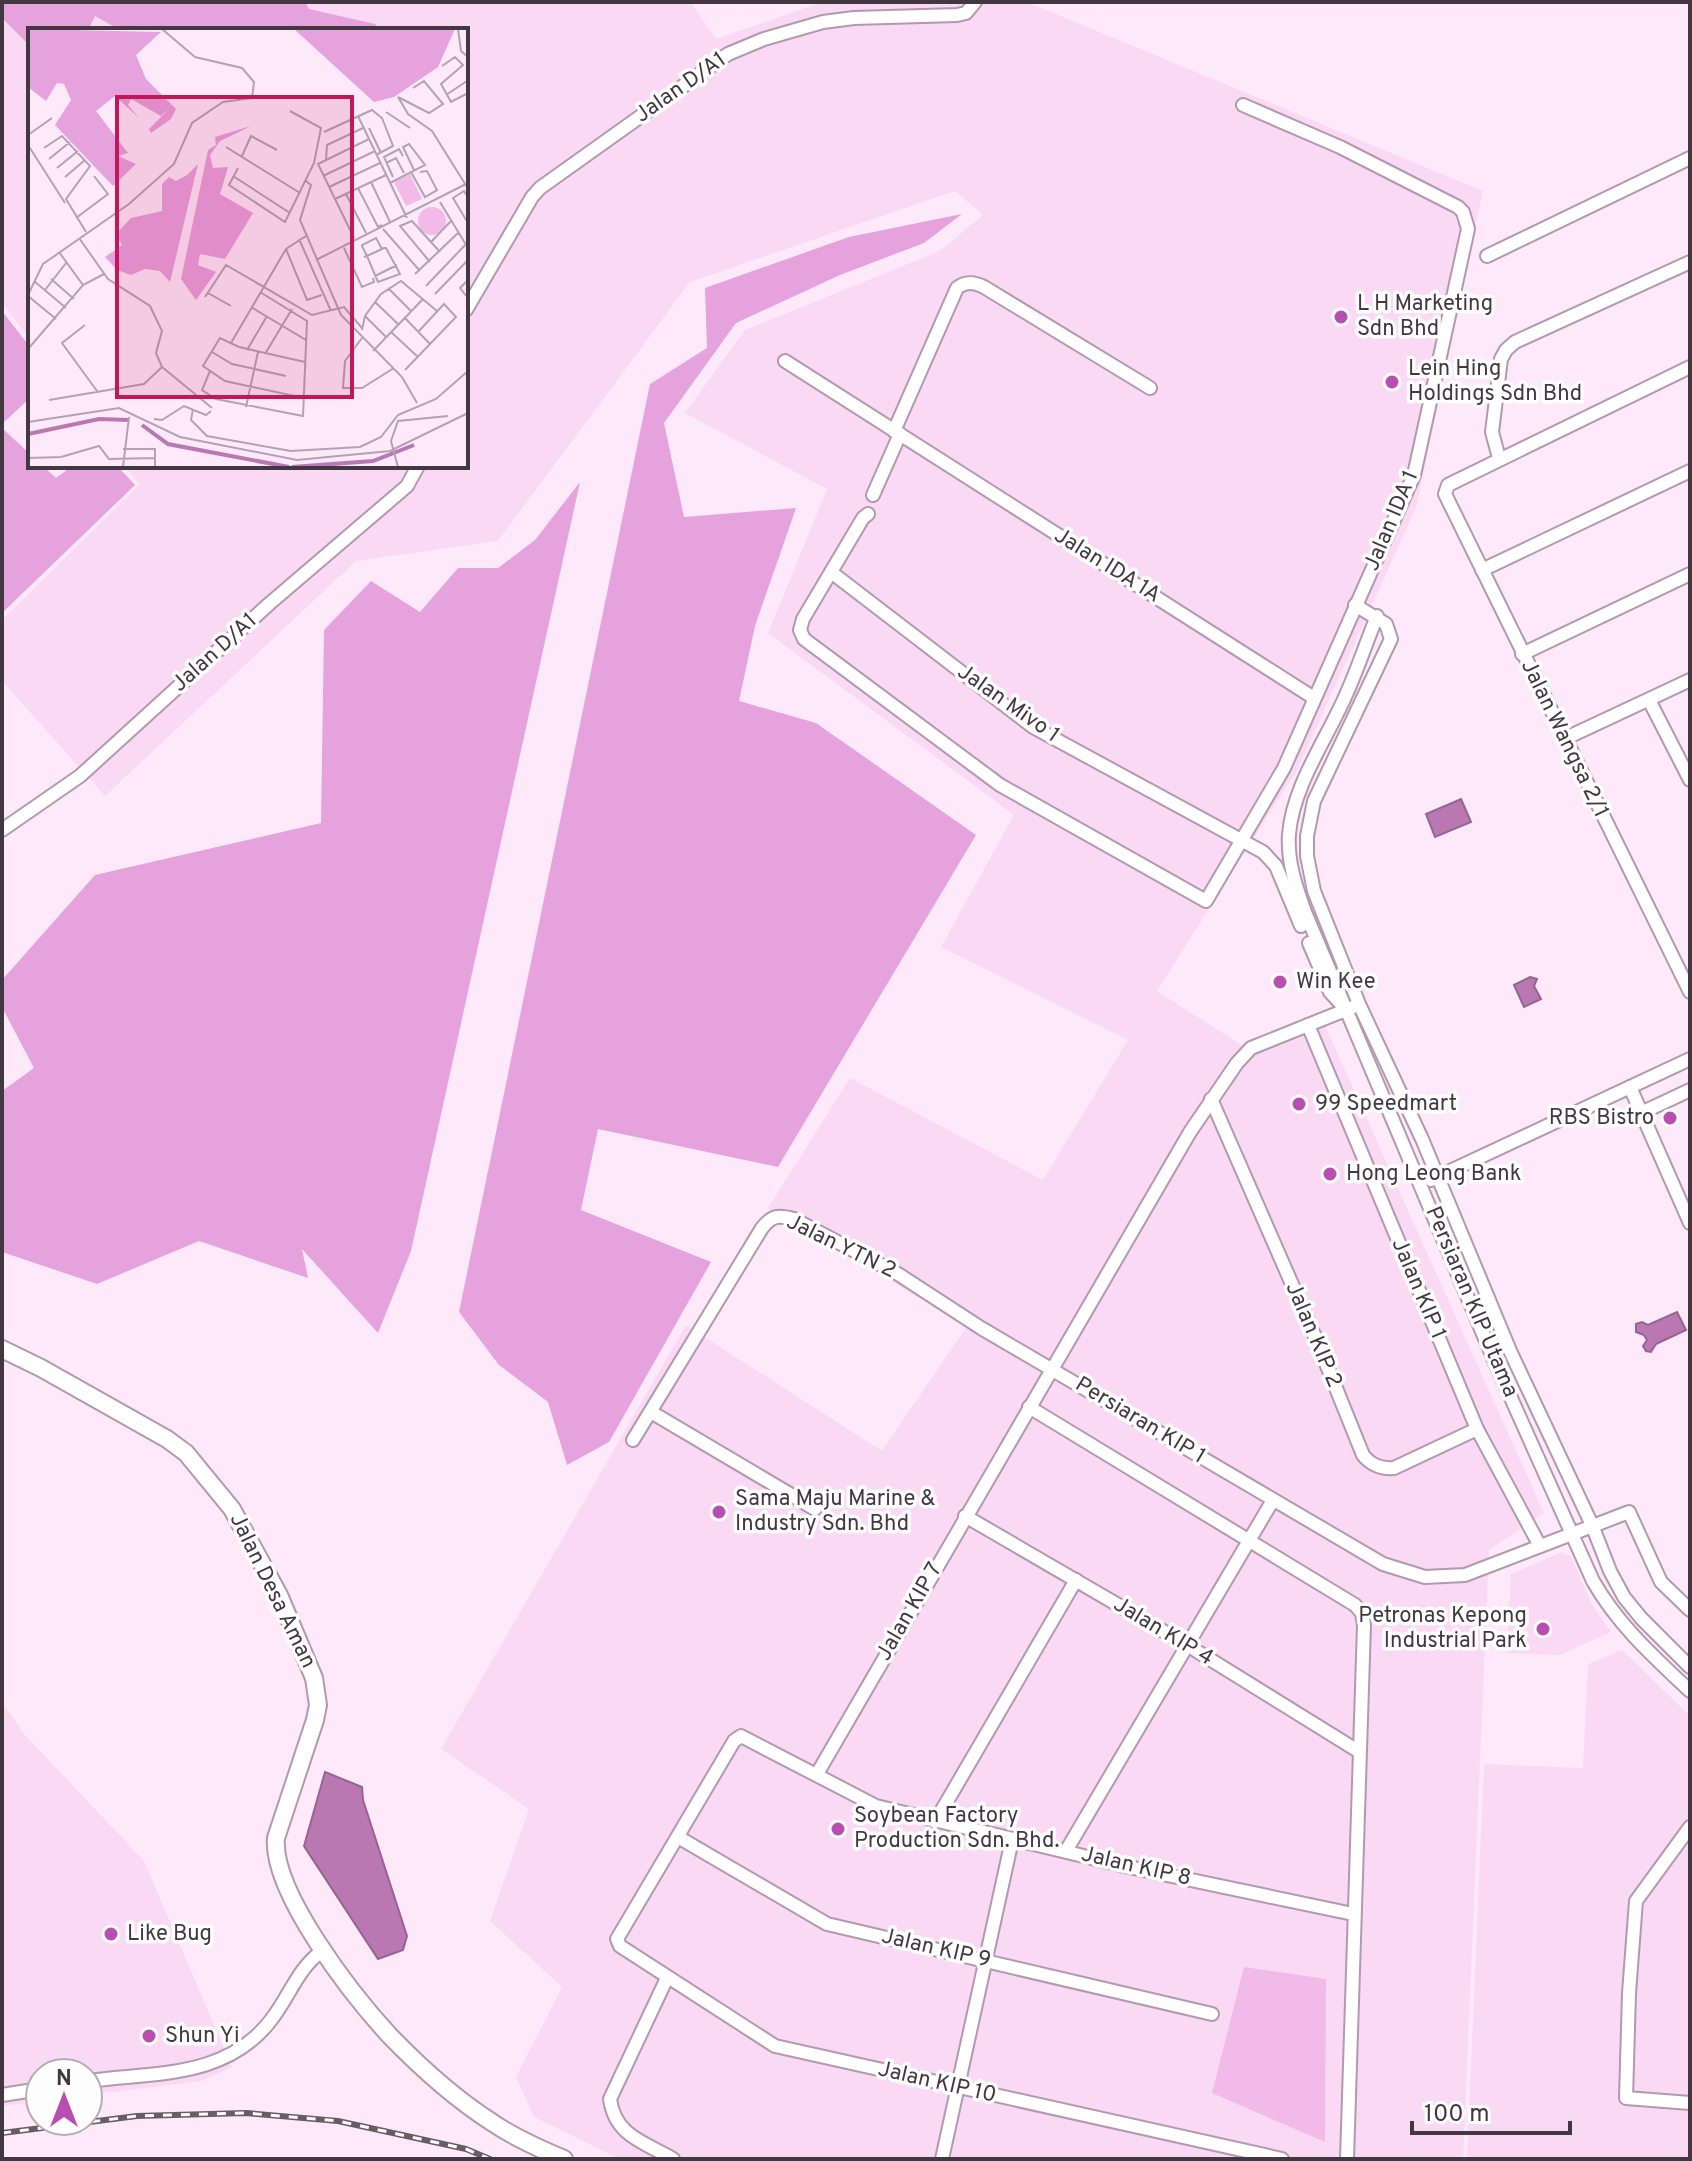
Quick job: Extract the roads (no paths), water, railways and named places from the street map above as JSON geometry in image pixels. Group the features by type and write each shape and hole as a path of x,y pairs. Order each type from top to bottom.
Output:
{"street":[{"name":"Jalan D/A1","path":"468,307 540,188 728,54 793,29 823,22 957,15 966,13 975,2"},
{"name":"Jalan IDA 1","path":"831,572 800,624 804,639 1000,785 1206,901 1284,768 1414,475 1466,242 1467,221 1458,207 1340,147 1243,105"},
{"path":"1487,256 1690,158"},
{"path":"1690,262 1515,342 1506,350 1501,359 1492,432 1499,458 1690,367"},
{"path":"873,495 957,288 963,284 976,283 984,287 1150,388"},
{"name":"Jalan IDA 1A","path":"785,361 1314,698"},
{"name":"Jalan Wangsa 2/1","path":"1499,458 1448,485 1445,494 1690,992"},
{"name":"Jalan D/A1","path":"2,830 80,776 269,604 407,486 417,468"},
{"path":"1482,570 1690,471"},
{"path":"831,572 868,514"},
{"name":"Jalan Mivo 1","path":"831,572 1033,727 1263,852 1276,866 1330,992 1353,1007"},
{"path":"1522,654 1690,574"},
{"path":"1355,605 1377,616"},
{"name":"Persiaran KIP Utama","path":"1690,1667 1624,1597 1610,1571 1592,1525 1511,1353 1438,1176 1353,1007 1305,912 1292,871 1291,818 1377,616 1390,630 1391,639 1314,801 1307,836 1307,856 1314,891 1353,1007 1420,1184 1494,1360 1593,1581 1609,1609 1626,1629 1690,1691"},
{"path":"1564,739 1690,680"},
{"path":"1649,700 1690,780"},
{"path":"1290,855 1307,856"},
{"name":"Persiaran KIP 1","path":"1353,1007 1251,1048 1211,1099 1051,1369 1383,1564 1425,1577 1465,1575 1629,1512 1661,1582 1690,1610"},
{"name":"Jalan KIP 1","path":"1308,1025 1477,1429 1540,1546"},
{"path":"1420,1184 1690,1059"},
{"path":"1630,1087 1690,1223"},
{"path":"1641,1113 1690,1090"},
{"name":"Jalan KIP 2","path":"1211,1099 1368,1462 1394,1468 1477,1429"},
{"name":"Jalan YTN 2","path":"633,1440 762,1228 769,1218 780,1215 794,1219 898,1274 1051,1369"},
{"name":"Jalan Desa Aman","path":"2,1349 167,1439 186,1453 232,1509 279,1595 314,1678 318,1705 276,1838 275,1855 284,1883 322,1951 390,2035 441,2083 492,2123 564,2159"},
{"name":"Jalan KIP 7","path":"817,1774 1051,1369"},
{"path":"1029,1407 1355,1605 1362,1613 1347,2159"},
{"path":"651,1412 815,1509"},
{"path":"1066,1851 1273,1500"},
{"name":"Jalan KIP 4","path":"965,1516 1187,1645 1358,1751"},
{"path":"935,1822 1076,1580"},
{"name":"Jalan KIP 8","path":"678,1837 737,1737 747,1738 876,1806 1129,1867 1353,1914"},
{"path":"1690,1827 1636,1901 1626,2098 1690,2103"},
{"name":"Jalan KIP 10","path":"678,1837 618,1936 618,1944 775,2046 1282,2159"},
{"name":"Jalan KIP 9","path":"678,1837 827,1924 1212,2014"},
{"path":"942,2159 1012,1840"},
{"path":"104,2079 194,2070 240,2050 272,2019 305,1964 322,1951"},
{"path":"667,1978 610,2099 620,2129 673,2159"},
{"path":"2,2095 24,2092"}],"railway":[{"path":"2,2133 137,2116 246,2113 338,2121 466,2149 490,2159"}],"place":[{"name":"L H Marketing Sdn Bhd","path":"1341,317"},
{"name":"Lein Hing Holdings Sdn Bhd","path":"1392,382"},
{"name":"Win Kee","path":"1280,982"},
{"name":"99 Speedmart","path":"1299,1104"},
{"name":"RBS Bistro","path":"1670,1118"},
{"name":"Hong Leong Bank","path":"1330,1174"},
{"name":"Sama Maju Marine & Industry Sdn. Bhd","path":"719,1512"},
{"name":"Petronas Kepong Industrial Park","path":"1543,1629"},
{"name":"Soybean Factory Production Sdn. Bhd.","path":"838,1829"},
{"name":"Like Bug","path":"111,1934"},
{"name":"Shun Yi","path":"149,2036"}]}
